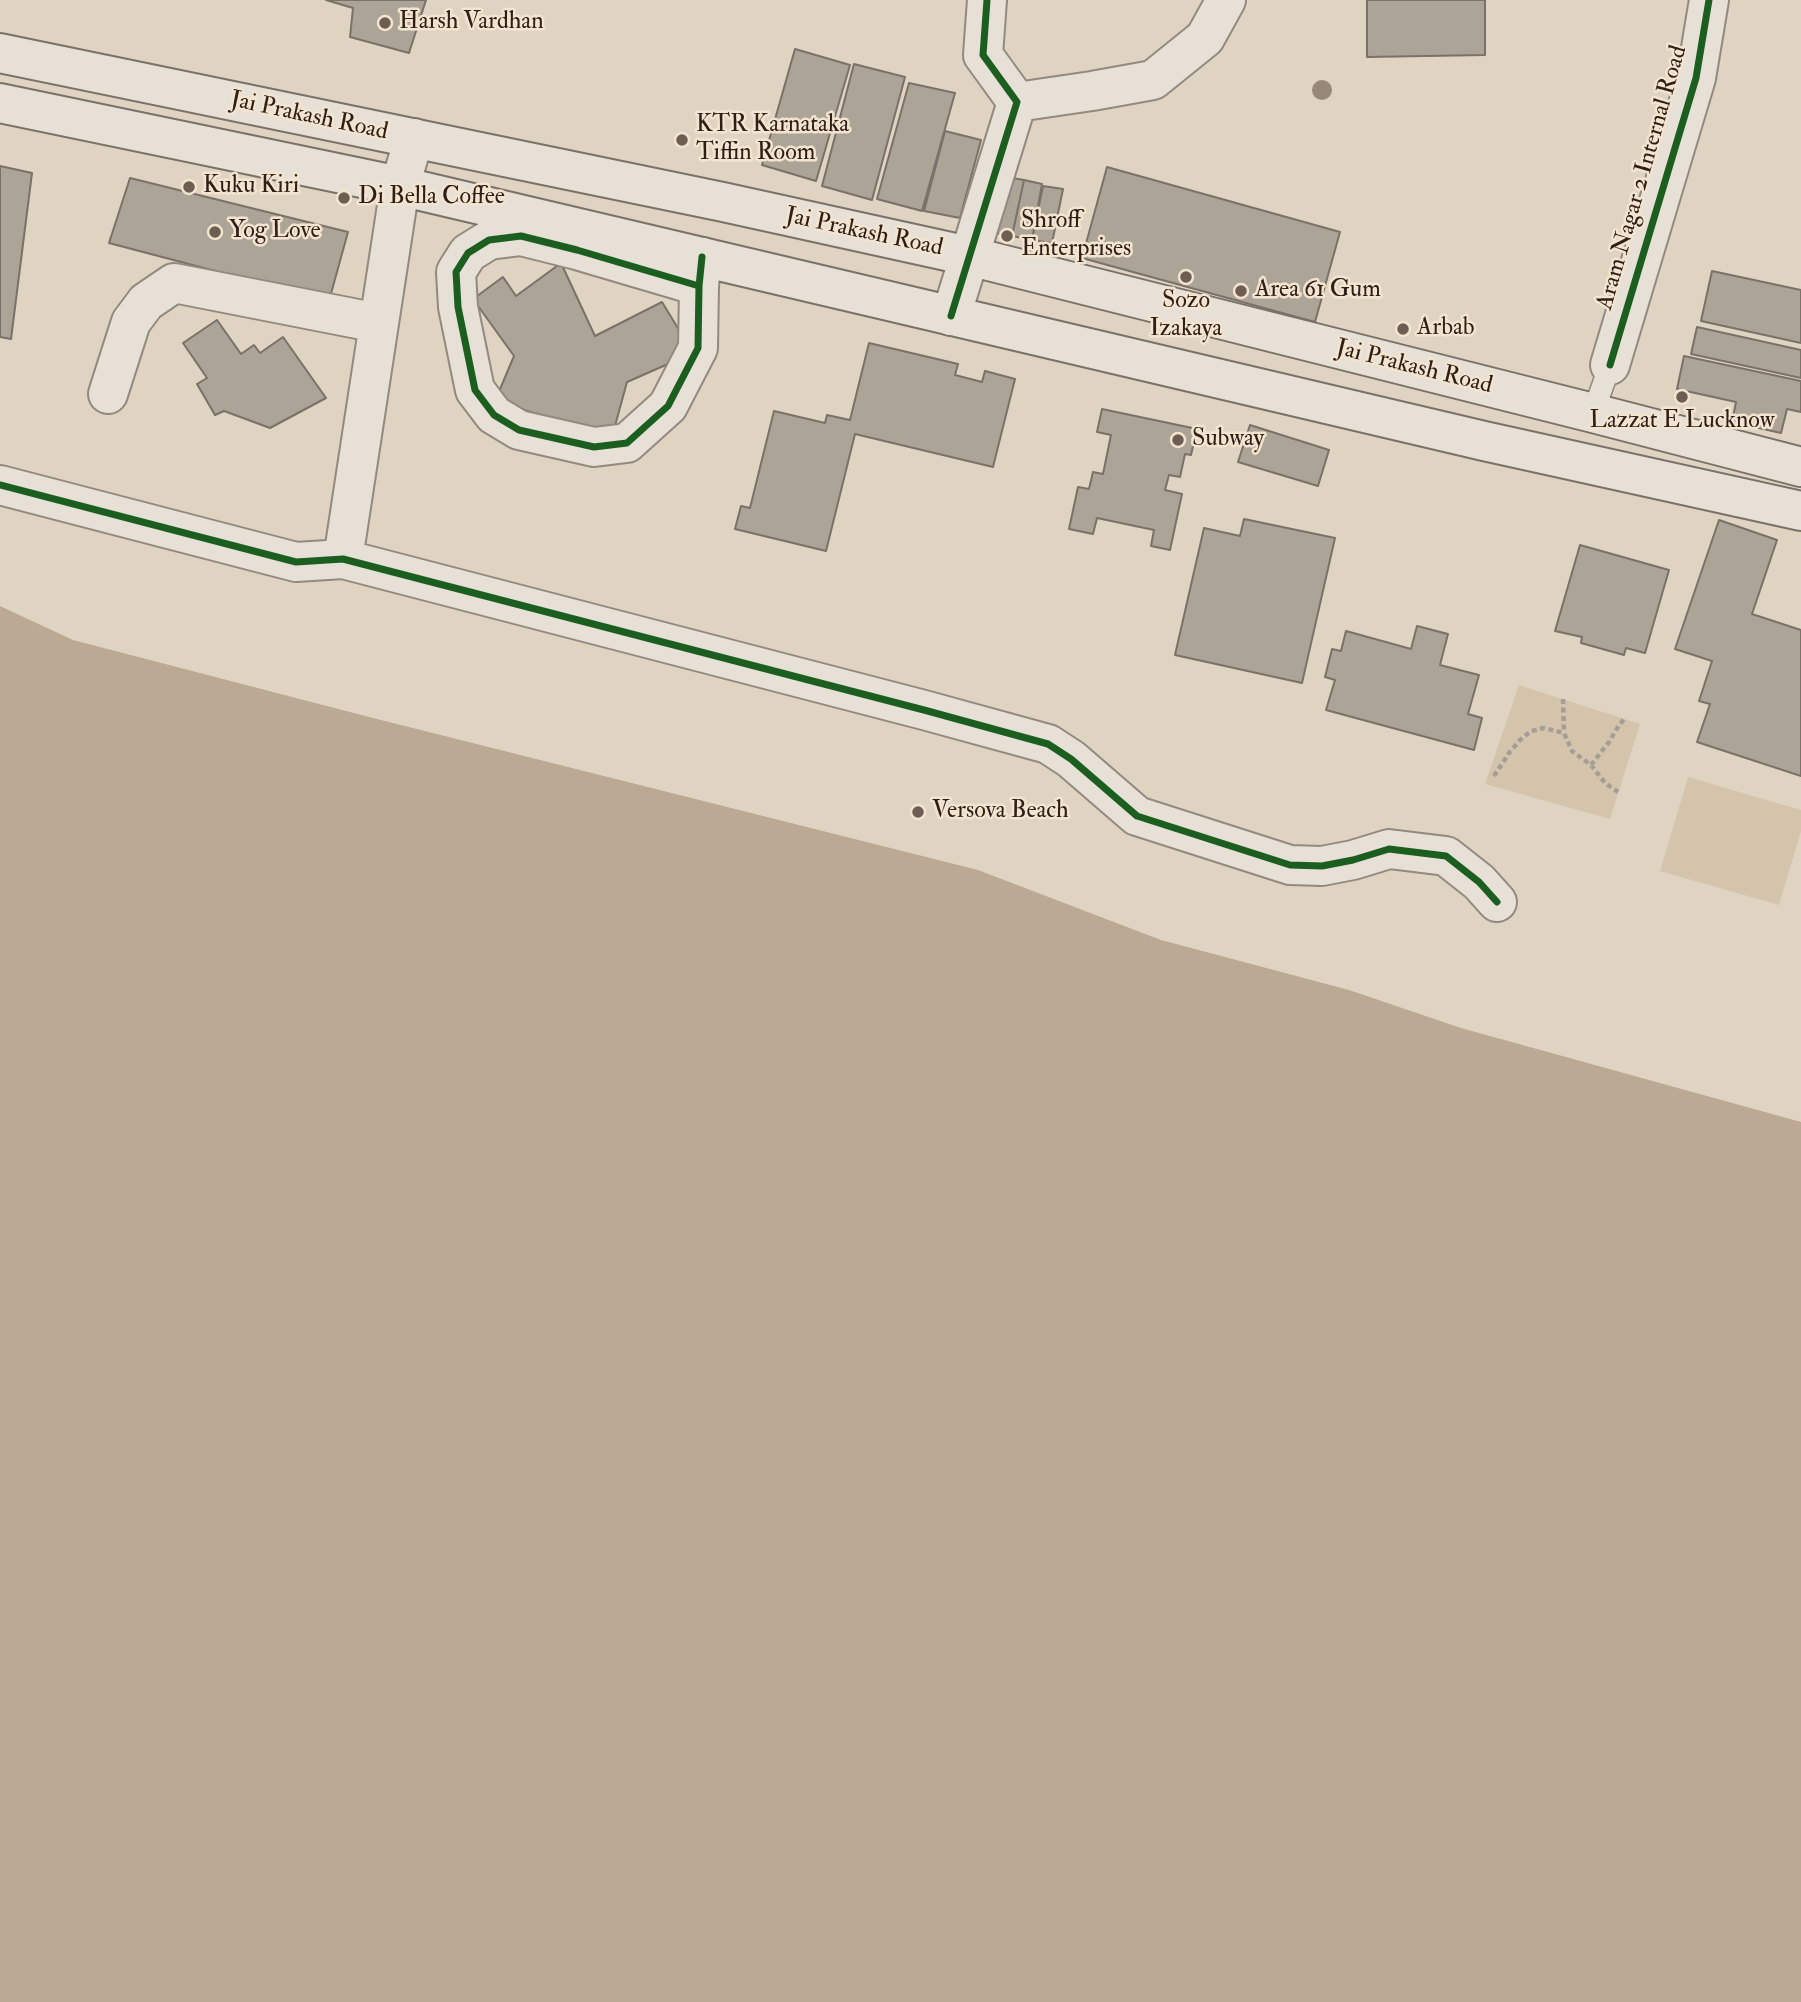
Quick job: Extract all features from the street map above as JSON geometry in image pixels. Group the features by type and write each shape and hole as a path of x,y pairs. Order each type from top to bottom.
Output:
{"street":[{"path":"987,0 983,55 1017,102"},
{"path":"1017,102 1153,80 1205,38 1226,0"},
{"name":"Aram Nagar 2 Internal Road","path":"1610,365 1696,78 1709,0"},
{"name":"Jai Prakash Road","path":"0,53 723,202 969,256 1801,467"},
{"path":"118,128 139,82"},
{"path":"951,316 1017,102"},
{"name":"Jai Prakash Road","path":"0,103 400,186 700,272 951,316 1497,444 1801,510"},
{"path":"343,559 400,186 414,138"},
{"path":"521,236 577,250 700,272 698,348 668,406 627,443 594,447 519,430 494,415 475,390 458,307 456,272 468,253 489,240 521,236"},
{"path":"108,394 131,322 146,302 174,283 378,323"},
{"path":"1313,401 1331,347"},
{"path":"1695,487 1708,443"},
{"path":"0,485 296,562 343,559 1048,744 1070,758 1137,816 1290,865 1322,866 1389,849 1446,856 1479,882 1497,902"}],"lane":[{"name":"Aram Nagar 2 Internal Road","path":"1592,413 1610,365"}],"path":[{"path":"1563,699 1564,733 1572,751 1591,765 1605,783 1618,792"},
{"path":"1591,765 1624,719"},
{"path":"1494,776 1509,753 1531,731 1544,728 1564,733"}],"shaded area":[{"path":"0,606 73,640 978,870 1161,940 1349,990 1461,1028 1801,1122 1801,2002 0,2002"},
{"path":"1519,685 1640,724 1610,819 1485,784"},
{"path":"1688,777 1801,810 1801,831 1779,905 1660,871"}],"building":[{"name":"Harsh Vardhan","path":"326,0 426,0 409,53 350,37 353,8"},
{"path":"1367,0 1485,0 1485,55 1367,57"},
{"path":"795,49 850,65 816,181 762,165"},
{"path":"854,64 905,77 872,200 822,186"},
{"path":"909,83 955,93 922,211 877,199"},
{"path":"945,131 981,140 960,218 924,211"},
{"path":"0,166 32,173 11,339 0,337"},
{"path":"1107,167 1340,232 1315,322 1082,258"},
{"path":"1001,176 1024,180 1012,236 990,232"},
{"path":"130,178 348,232 329,301 109,243"},
{"path":"1024,180 1042,184 1032,240 1012,236"},
{"path":"1043,186 1063,189 1052,243 1032,240"},
{"path":"561,263 595,336 662,302 693,353 627,382 612,437 495,401 514,356 473,299 503,277 516,296"},
{"path":"1712,271 1801,290 1801,343 1701,321"},
{"path":"217,320 241,354 254,345 260,353 283,337 326,398 270,428 224,411 215,415 197,384 207,378 183,343"},
{"path":"1697,327 1801,350 1801,378 1691,354"},
{"path":"869,343 958,364 955,375 982,382 985,371 1015,379 993,467 855,434 826,551 735,529 741,506 750,508 774,411 825,423 827,415 850,420"},
{"path":"1684,356 1801,381 1801,412 1787,409 1781,433 1732,422 1736,402 1677,389"},
{"path":"1102,409 1197,429 1191,455 1185,454 1180,477 1169,475 1165,490 1182,494 1170,550 1151,546 1154,530 1097,518 1093,534 1069,529 1078,487 1089,489 1093,472 1103,474 1111,435 1097,432"},
{"path":"1250,425 1329,450 1318,486 1238,462"},
{"path":"1244,519 1335,538 1302,683 1175,655 1204,528 1240,536"},
{"path":"1719,520 1777,540 1752,614 1801,630 1801,776 1697,742 1710,704 1699,701 1712,661 1675,649"},
{"path":"1580,545 1669,570 1645,653 1626,648 1624,655 1581,643 1582,637 1555,631"},
{"path":"1417,626 1448,634 1440,665 1479,675 1468,714 1482,718 1474,750 1326,710 1335,680 1325,677 1332,649 1341,651 1346,631 1411,649"}],"cycle path":[{"path":"951,316 1017,102 983,55 987,0"},
{"path":"1610,365 1696,78 1709,0"},
{"path":"699,286 521,236 489,240 468,253 456,272 458,307 475,390 494,415 519,430 594,447 627,443 668,406 698,348 702,257"},
{"path":"0,485 296,562 343,559 1048,744 1071,759 1137,816 1290,865 1322,866 1389,849 1446,856 1479,882 1497,902"}],"place":[{"name":"Harsh Vardhan","path":"385,23"},
{"name":"KTR Karnataka Tiffin Room","path":"682,140"},
{"name":"Kuku Kiri","path":"189,187"},
{"name":"Di Bella Coffee","path":"344,198"},
{"name":"Yog Love","path":"215,232"},
{"name":"Shroff Enterprises","path":"1007,236"},
{"name":"Sozo Izakaya","path":"1186,277"},
{"name":"Area 61 Gum","path":"1241,291"},
{"name":"Arbab","path":"1403,329"},
{"name":"Lazzat E Lucknow","path":"1682,397"},
{"name":"Subway","path":"1178,440"},
{"name":"Versova Beach","path":"918,812"}]}
